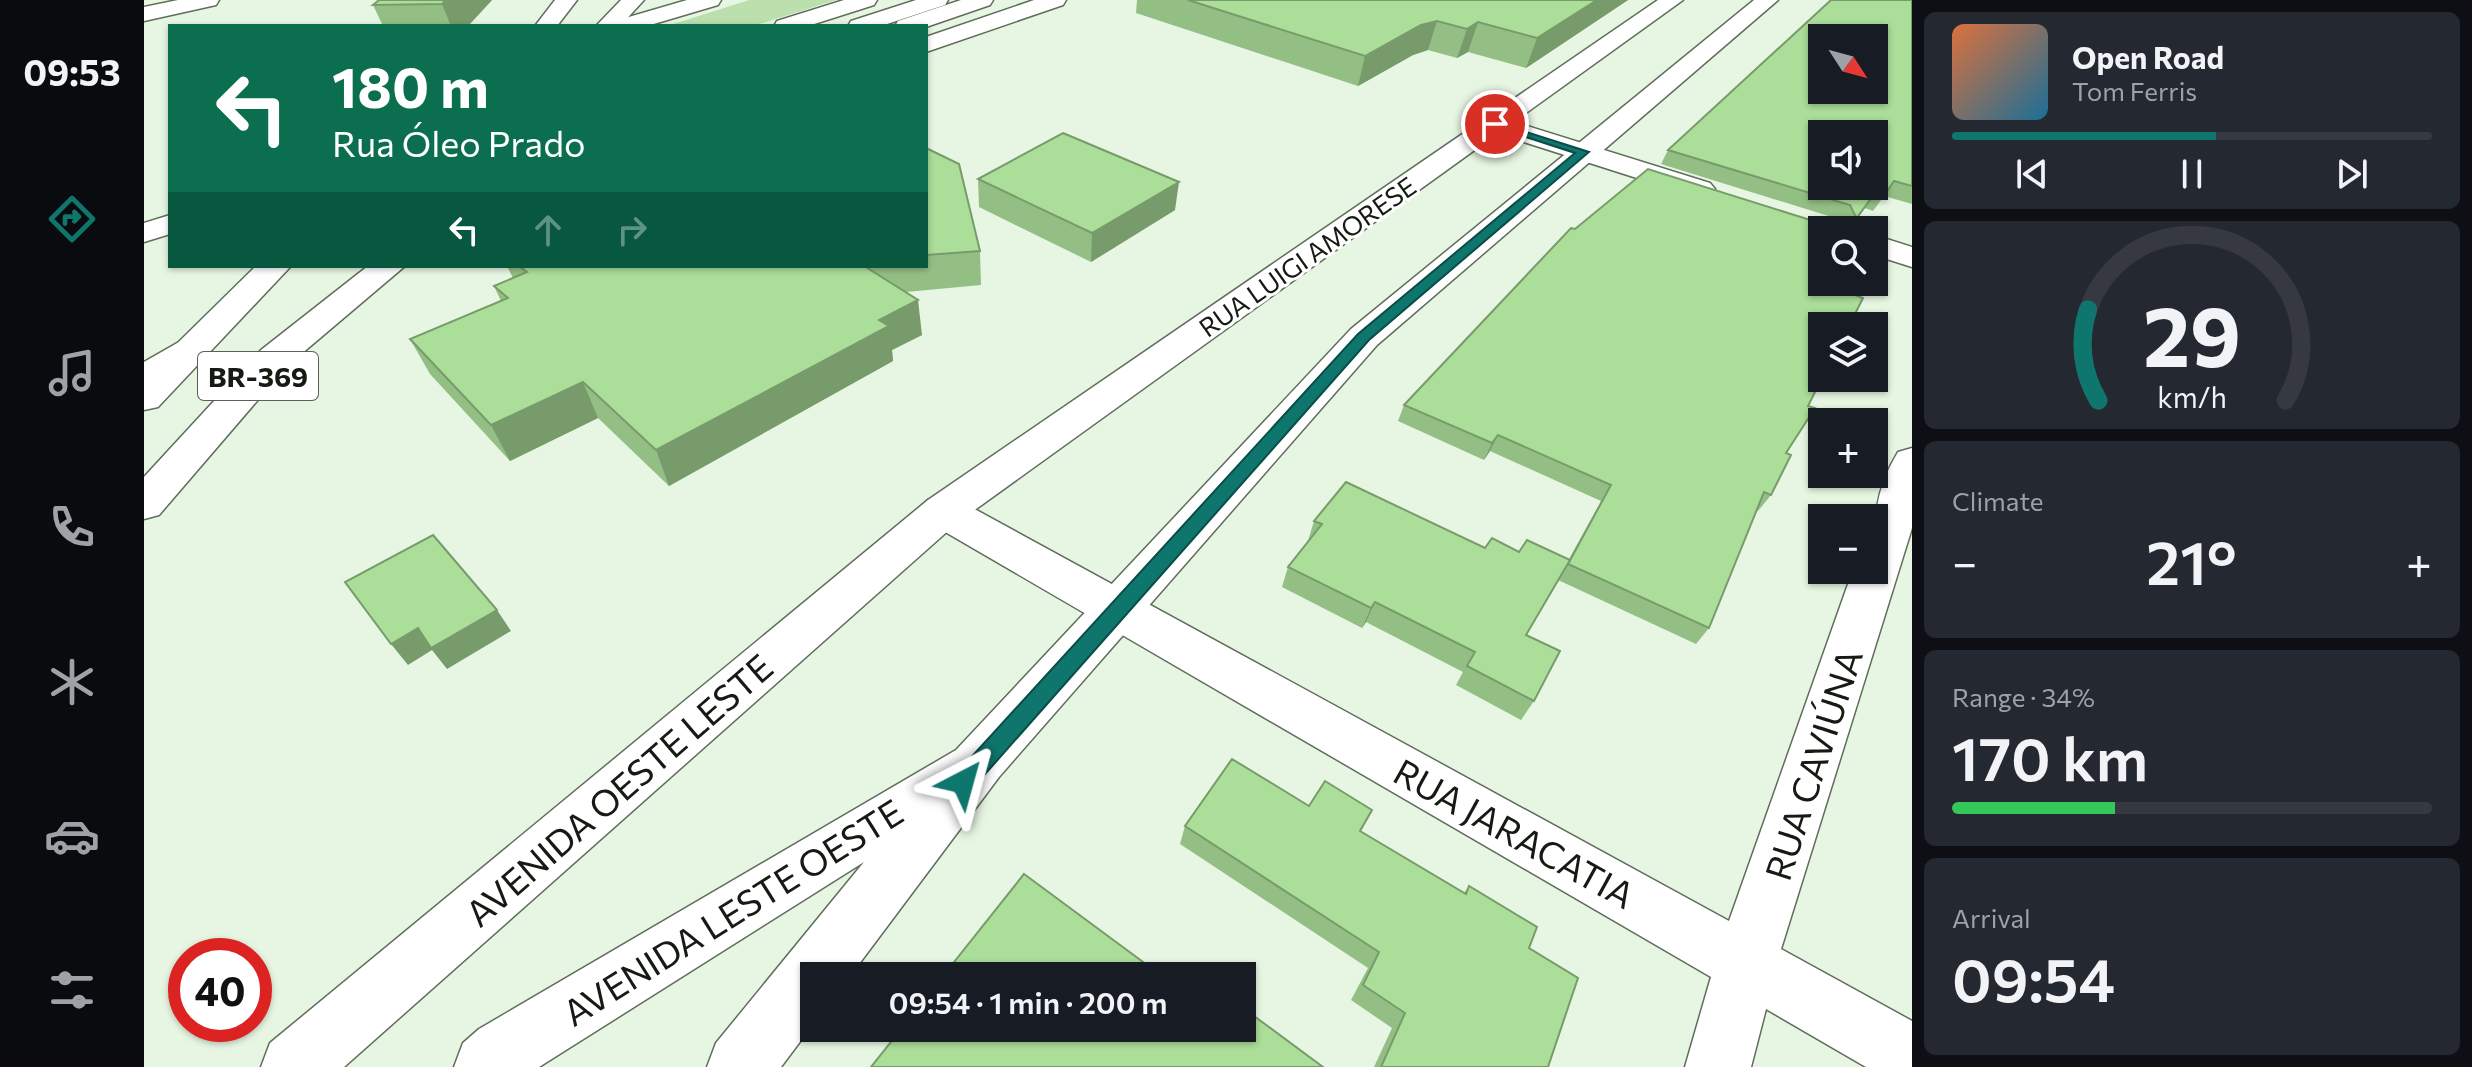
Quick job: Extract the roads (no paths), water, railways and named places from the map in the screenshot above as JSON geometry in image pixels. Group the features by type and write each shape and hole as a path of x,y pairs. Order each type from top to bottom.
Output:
{"main road":[{"path":"152,8 208,0"},
{"path":"548,24 566,0"},
{"path":"609,24 633,0"},
{"path":"630,24 710,0"},
{"path":"791,24 866,0"},
{"path":"865,24 937,0"},
{"path":"912,24 982,0"},
{"path":"928,44 1055,0"},
{"name":"RUA LUIGI AMORESE","path":"943,511 1672,0"},
{"path":"742,1066 980,760 1364,337 1767,0"},
{"path":"1495,124 1727,198"},
{"path":"144,265 164,232"},
{"path":"1888,249 1912,257"},
{"name":"BR-369","path":"144,398 273,268"},
{"name":"BR-369","path":"144,504 274,358 342,300 386,268"},
{"name":"RUA CAVIÚNA","path":"1718,1067 1746,962 1912,462"},
{"name":"RUA JARACATIA","path":"943,511 1912,1057"},
{"name":"AVENIDA OESTE LESTE","path":"294,1067 943,511"},
{"name":"AVENIDA LESTE OESTE","path":"487,1067 502,1052 980,760"}],"lane":[{"path":"144,373 211,328"}]}
